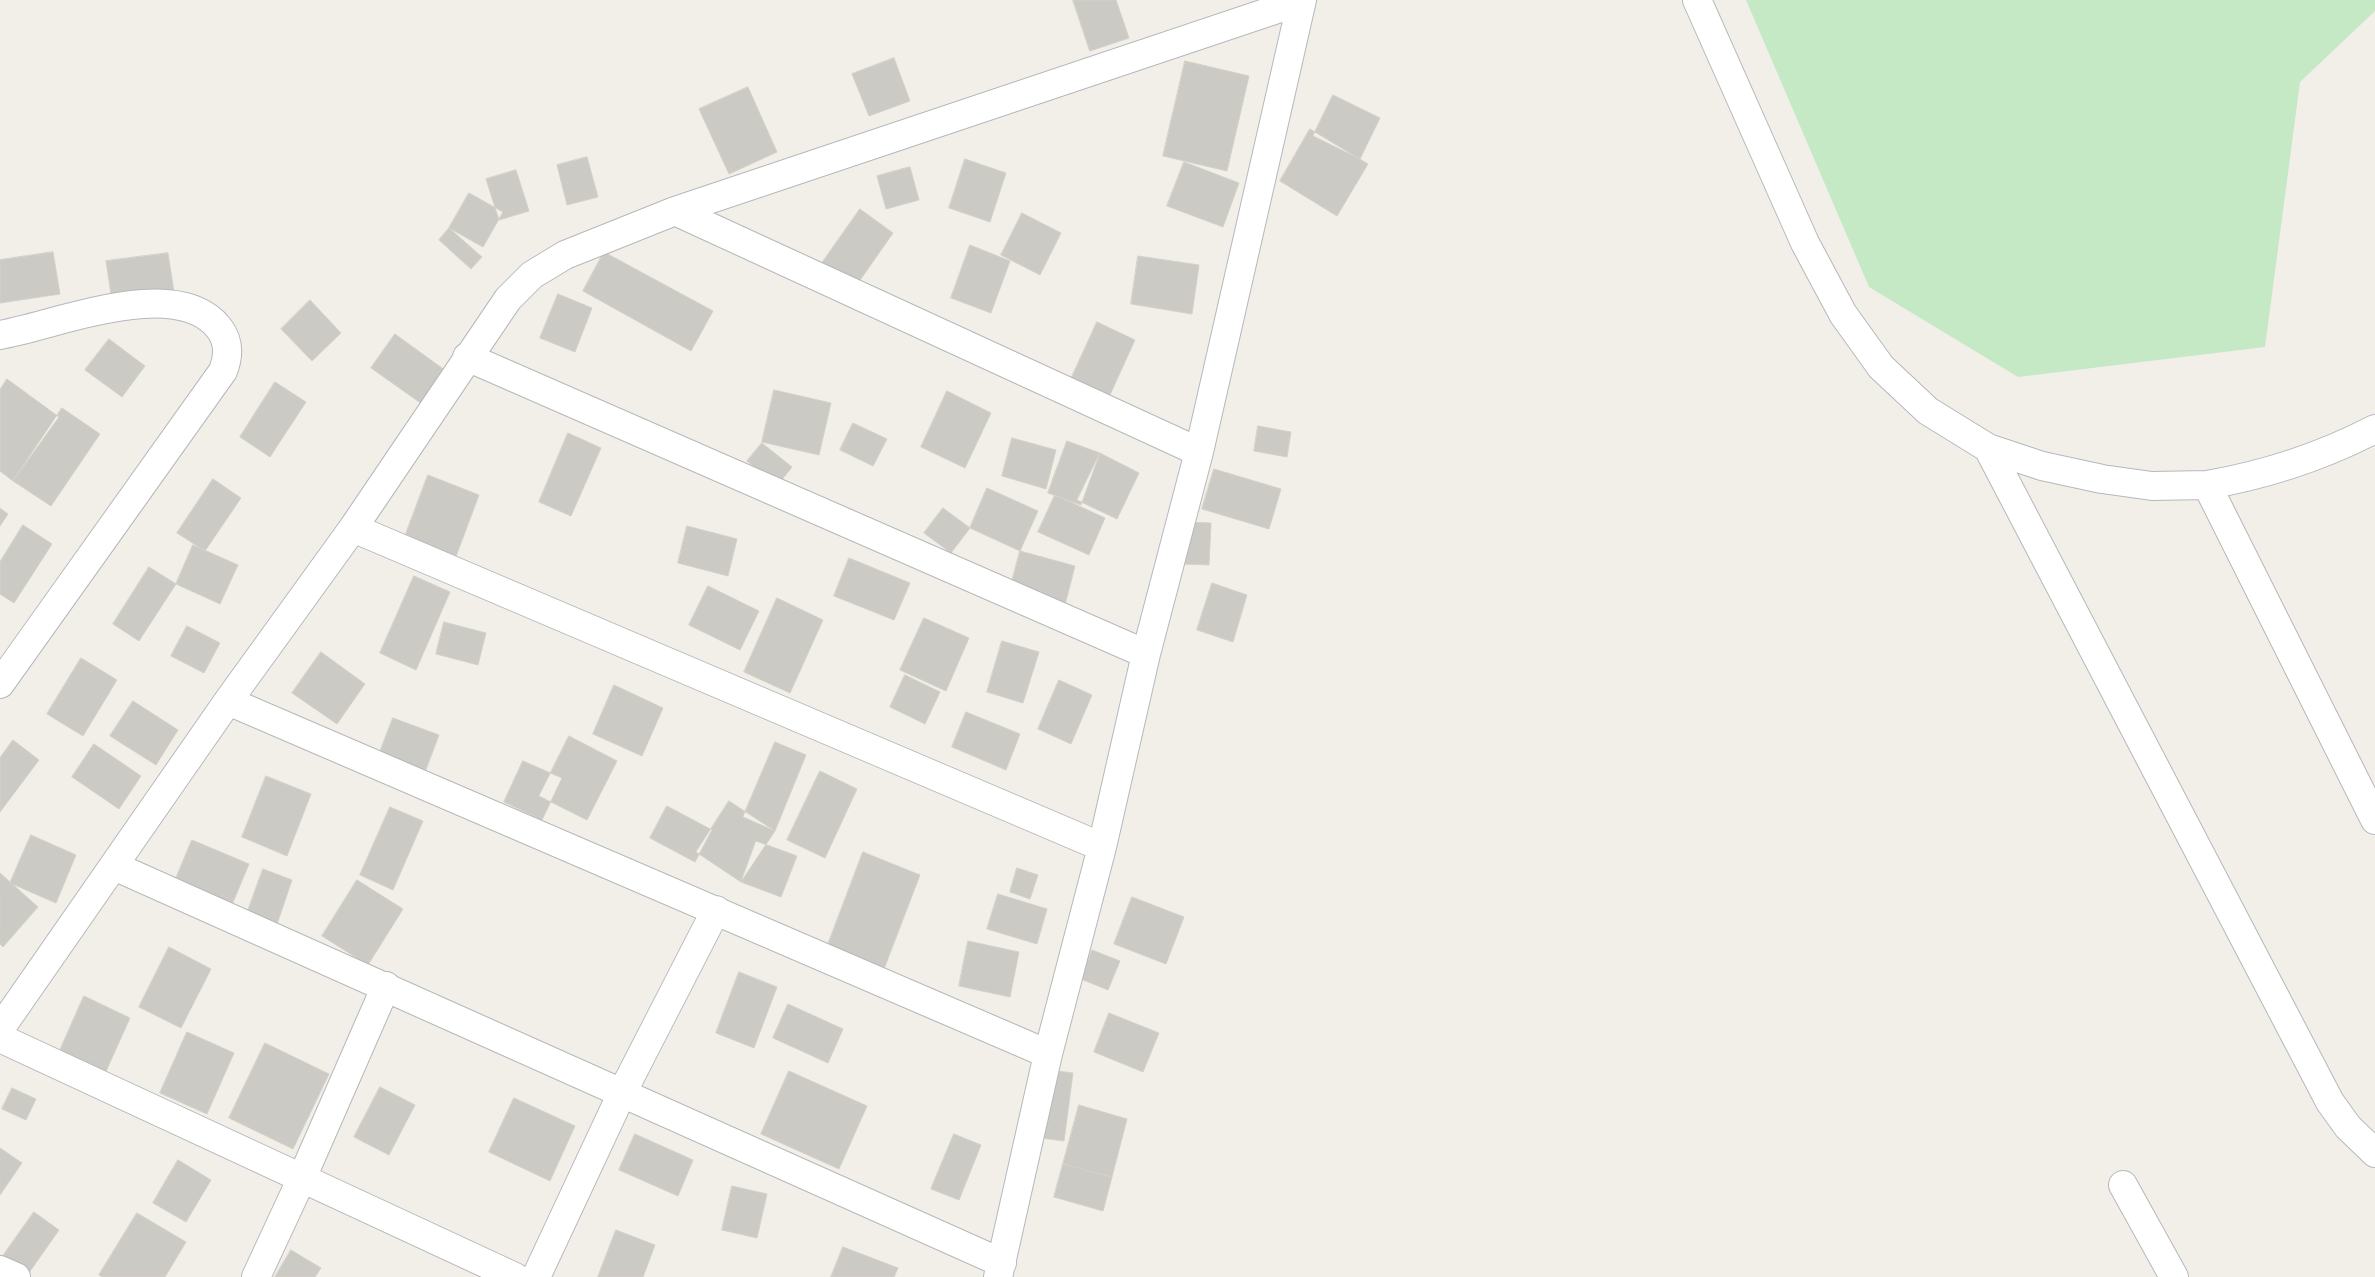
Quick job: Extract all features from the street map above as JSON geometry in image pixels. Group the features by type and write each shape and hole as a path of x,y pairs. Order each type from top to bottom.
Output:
{"street":[{"path":"0,1029 228,701 353,528 467,357 508,299 532,275 565,255 675,211 1301,0"},
{"path":"114,866 622,1093 1000,1270 1048,1054 1102,847 1146,654 1199,452 1301,0"},
{"path":"1697,0 1805,243 1843,314 1881,367 1922,405 1988,448 2042,466 2102,480 2152,486 2207,485 2248,478 2374,434"},
{"path":"675,211 1199,452"},
{"path":"0,684 223,371 228,359 227,346 221,331 211,318 177,304 155,302 120,306 4,340"},
{"path":"467,357 1146,654"},
{"path":"1988,448 2330,1102 2348,1127 2375,1152"},
{"path":"2207,485 2375,820"},
{"path":"353,528 1102,847"},
{"path":"228,701 1048,1054"},
{"path":"536,1277 622,1093 716,910"},
{"path":"256,1277 302,1178 386,986"},
{"path":"0,1038 515,1277"},
{"path":"2123,1185 2174,1277"},
{"path":"0,1270 16,1277"}],"green space":[{"path":"1746,0 2375,0 2375,11 2300,82 2265,347 2018,377 1869,287"}],"building":[{"path":"1073,0 1116,0 1129,38 1090,51"},
{"path":"894,58 910,101 869,116 852,74"},
{"path":"1185,61 1249,76 1227,171 1163,156"},
{"path":"748,87 777,152 729,174 699,109"},
{"path":"1333,95 1380,118 1360,159 1313,136"},
{"path":"1310,129 1368,164 1337,216 1280,181"},
{"path":"587,157 598,197 567,205 557,165"},
{"path":"965,159 1006,173 990,222 949,208"},
{"path":"1184,162 1239,183 1223,227 1167,206"},
{"path":"910,167 919,200 886,209 877,176"},
{"path":"516,170 529,211 499,220 486,179"},
{"path":"469,193 503,212 483,247 449,228"},
{"path":"860,209 893,233 856,286 822,263"},
{"path":"1022,213 1061,233 1040,275 1001,255"},
{"path":"449,228 482,257 471,269 439,240"},
{"path":"970,245 1010,261 991,313 951,298"},
{"path":"53,252 60,294 0,303 0,260"},
{"path":"604,252 713,311 691,351 583,291"},
{"path":"168,253 174,292 112,301 106,261"},
{"path":"1138,256 1199,265 1192,314 1131,304"},
{"path":"558,294 592,308 575,352 540,338"},
{"path":"310,300 341,333 312,361 281,329"},
{"path":"1097,322 1135,340 1109,397 1071,379"},
{"path":"395,334 446,371 422,404 371,368"},
{"path":"109,339 145,366 122,397 85,370"},
{"path":"7,379 59,417 13,481 0,471 0,390"},
{"path":"275,382 306,402 270,457 240,437"},
{"path":"774,390 831,403 819,455 762,442"},
{"path":"947,391 991,413 965,468 921,447"},
{"path":"62,408 100,434 51,506 13,481"},
{"path":"853,423 887,439 873,466 840,450"},
{"path":"1258,426 1291,432 1287,457 1254,451"},
{"path":"568,433 601,448 571,516 539,502"},
{"path":"1012,438 1056,450 1046,489 1002,476"},
{"path":"1067,441 1100,453 1081,505 1048,493"},
{"path":"762,443 792,467 777,486 747,461"},
{"path":"1100,453 1139,473 1117,519 1077,500"},
{"path":"1214,469 1281,489 1269,529 1202,509"},
{"path":"428,475 479,495 455,559 404,539"},
{"path":"213,479 241,498 205,551 177,533"},
{"path":"987,488 1038,511 1020,551 970,528"},
{"path":"1055,495 1105,518 1089,555 1038,532"},
{"path":"0,508 8,514 0,526"},
{"path":"943,508 970,528 951,553 924,533"},
{"path":"1185,522 1211,523 1209,565 1183,564"},
{"path":"23,525 52,544 14,603 0,594 0,562"},
{"path":"687,526 737,539 728,576 678,563"},
{"path":"193,545 238,565 220,604 176,584"},
{"path":"1020,551 1075,566 1065,605 1010,589"},
{"path":"849,558 910,583 894,620 834,596"},
{"path":"149,567 176,584 139,641 113,624"},
{"path":"414,576 450,592 416,670 380,653"},
{"path":"1212,583 1247,595 1233,642 1197,630"},
{"path":"708,586 759,611 740,650 689,625"},
{"path":"777,598 823,620 790,693 744,672"},
{"path":"924,618 969,638 946,691 900,670"},
{"path":"444,622 486,633 478,665 436,654"},
{"path":"187,626 220,643 204,673 171,656"},
{"path":"1002,641 1039,652 1023,703 987,692"},
{"path":"321,652 365,684 337,724 292,693"},
{"path":"81,658 117,680 83,736 47,714"},
{"path":"905,675 940,692 925,724 890,707"},
{"path":"1059,680 1092,695 1071,744 1038,729"},
{"path":"614,685 663,708 642,756 593,734"},
{"path":"133,701 178,730 156,765 110,736"},
{"path":"966,712 1020,734 1006,770 952,747"},
{"path":"393,718 439,735 422,780 376,762"},
{"path":"569,736 617,761 587,820 539,796"},
{"path":"13,740 39,760 0,812 0,758"},
{"path":"775,742 806,755 775,831 743,817"},
{"path":"94,744 141,776 119,809 72,777"},
{"path":"523,761 562,778 542,820 504,802"},
{"path":"820,771 857,789 825,858 787,840"},
{"path":"266,776 311,794 287,856 242,837"},
{"path":"729,801 775,831 741,882 696,852"},
{"path":"667,806 712,830 695,862 650,838"},
{"path":"390,807 423,821 393,890 360,875"},
{"path":"31,835 76,855 56,903 10,883"},
{"path":"192,840 249,864 231,907 174,883"},
{"path":"756,841 797,856 781,897 741,882"},
{"path":"863,852 920,875 884,969 827,947"},
{"path":"1017,868 1038,875 1030,899 1010,892"},
{"path":"263,869 292,880 275,930 245,919"},
{"path":"0,873 38,907 3,947 0,944"},
{"path":"357,880 403,909 368,965 322,936"},
{"path":"998,894 1047,909 1037,944 987,929"},
{"path":"1132,897 1184,917 1166,964 1114,944"},
{"path":"968,941 1019,952 1010,997 959,986"},
{"path":"169,947 211,969 181,1028 139,1007"},
{"path":"1092,950 1120,961 1108,990 1081,979"},
{"path":"739,972 777,987 754,1048 716,1033"},
{"path":"84,996 130,1018 103,1078 57,1057"},
{"path":"788,1004 843,1029 828,1063 773,1038"},
{"path":"1109,1013 1159,1033 1143,1072 1094,1052"},
{"path":"187,1032 234,1053 207,1114 160,1093"},
{"path":"265,1043 329,1074 293,1149 229,1118"},
{"path":"1050,1070 1073,1073 1064,1141 1041,1138"},
{"path":"789,1071 867,1106 839,1169 761,1134"},
{"path":"380,1087 415,1105 389,1155 354,1137"},
{"path":"12,1088 36,1099 26,1120 2,1109"},
{"path":"514,1098 575,1126 550,1181 489,1152"},
{"path":"1079,1105 1127,1119 1112,1177 1063,1164"},
{"path":"635,1134 693,1160 678,1196 619,1170"},
{"path":"954,1134 981,1145 959,1200 931,1189"},
{"path":"0,1148 22,1163 0,1195"},
{"path":"178,1160 211,1180 186,1222 153,1203"},
{"path":"1063,1164 1112,1177 1103,1211 1054,1197"},
{"path":"732,1186 767,1194 757,1238 722,1230"},
{"path":"34,1212 59,1230 26,1277 0,1260"},
{"path":"137,1213 186,1242 165,1277 103,1277 99,1275"},
{"path":"616,1230 655,1245 643,1277 598,1277"},
{"path":"843,1247 898,1268 894,1277 831,1277"},
{"path":"291,1250 321,1268 315,1277 275,1277"}]}
